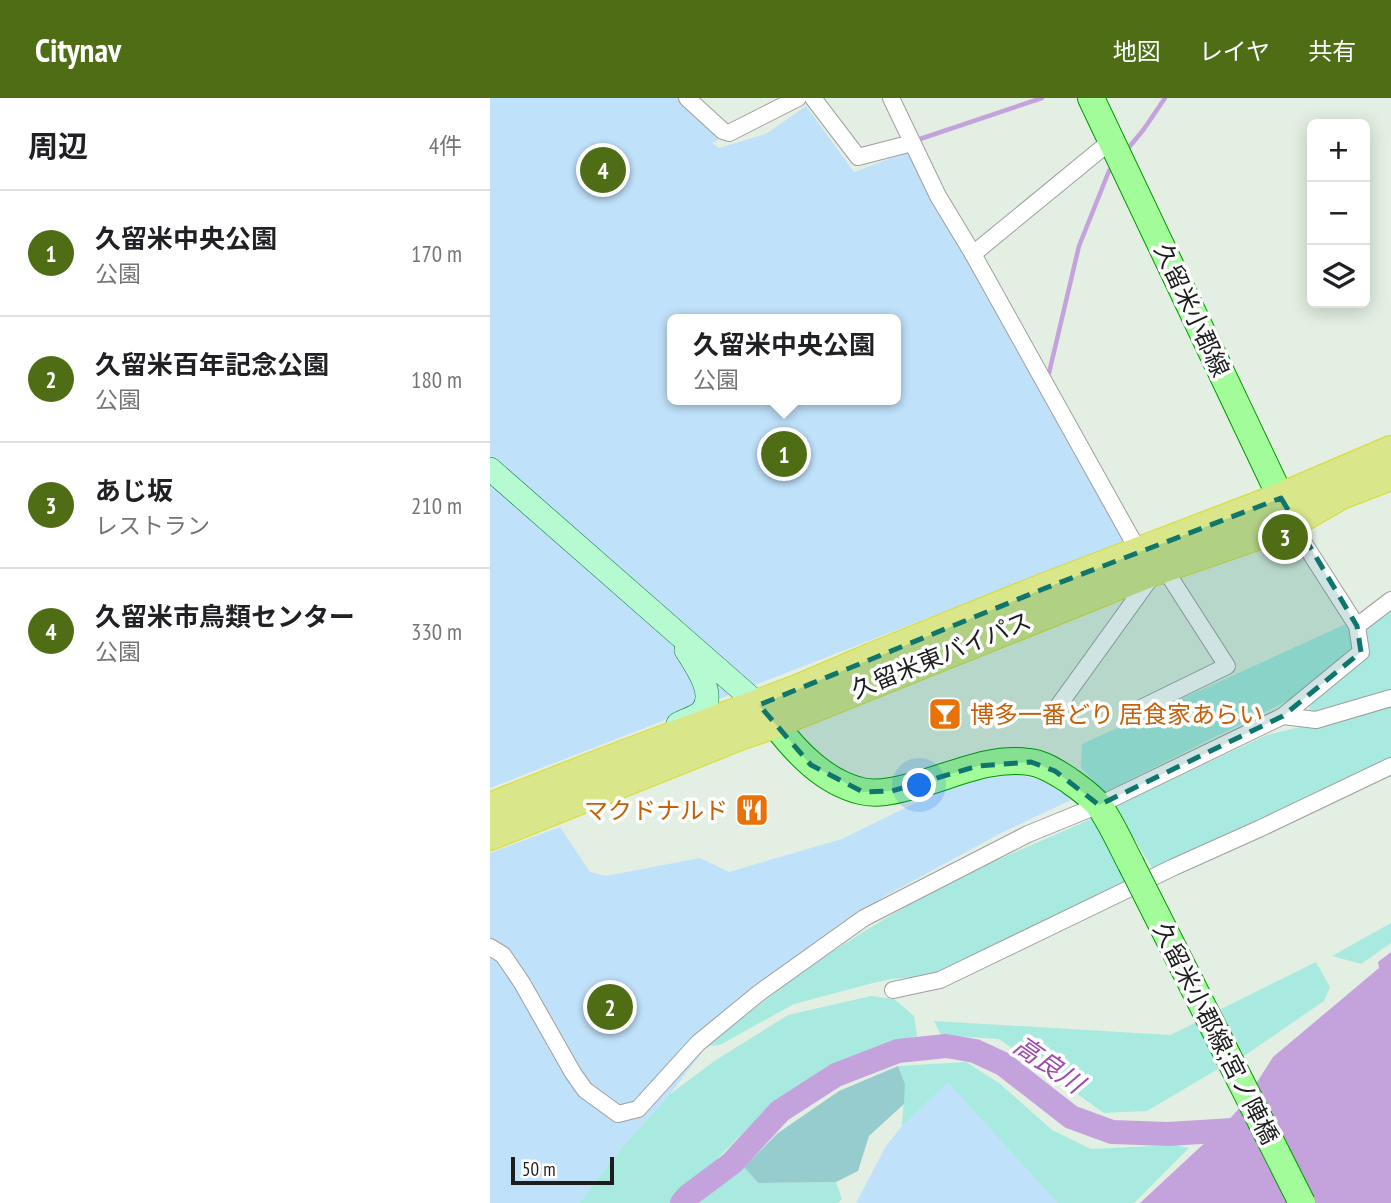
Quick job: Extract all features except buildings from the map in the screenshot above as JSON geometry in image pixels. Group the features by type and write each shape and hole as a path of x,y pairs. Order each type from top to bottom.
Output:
{"highway":[{"name":"久留米東バイパス","path":"490,808 601,764 766,714 1174,564 1286,510 1391,451"},
{"name":"久留米東バイパス","path":"490,835 737,736 800,690 896,648 1139,552 1341,494 1391,475"}],"main road":[{"name":"久留米小郡線","path":"1091,98 1286,510"},
{"path":"766,714 811,765 837,783 863,792 892,791 924,784 978,765 1006,761 1031,762 1055,771 1077,786 1103,813"},
{"name":"久留米小郡線;宮ノ陣橋","path":"1103,813 1302,1203"}],"street":[{"path":"687,98 723,131 729,133 798,98"},
{"path":"813,98 858,157 912,143"},
{"path":"891,98 938,196 1139,552"},
{"path":"973,254 1112,140"},
{"path":"490,469 766,714"},
{"path":"490,947 503,955 510,964 585,1090 618,1114 638,1109 698,1043 758,993 864,918 1028,834 1103,813 1283,716 1361,652 1357,626 1286,510"},
{"path":"1051,716 1154,572 1174,564 1227,666 1143,707"},
{"path":"1357,626 1391,600"},
{"path":"601,764 702,712 708,701 705,682 674,631"},
{"path":"1283,716 1316,720 1391,698"},
{"path":"893,990 940,980 1162,872 1391,766"}],"highlighted area":[{"path":"1281,498 1357,626 1361,652 1283,716 1099,805 1055,771 1031,762 978,766 892,791 863,792 811,765 759,705 1043,589"}],"shaded area":[{"path":"490,98 680,98 722,137 712,143 719,148 766,134 806,106 854,172 905,153 914,158 1126,541 490,788"},
{"path":"1391,605 1391,696 1309,715 1309,705 1369,656 1366,624"},
{"path":"1346,624 1356,650 1299,695 1105,792 1081,768 1082,744"},
{"path":"1391,705 1391,758 1153,869 1114,807 1267,735"},
{"path":"1016,774 1053,783 1071,800 1003,832 885,896 753,987 706,1028 707,1046 579,1203 490,1203 490,853 560,827 590,872 606,876 700,858 729,872 842,839 954,784"},
{"path":"1096,817 1127,881 937,975 891,979 794,1004 720,1045 707,1046 802,971 949,881"},
{"path":"1391,923 1391,943 1361,964 1332,956"},
{"path":"1391,952 1391,1203 1140,1203 1225,1124 1244,1103 1273,1057 1379,968 1378,962"},
{"path":"1316,962 1330,987 1324,1001 1244,1056 1219,1010"},
{"path":"871,996 894,999 914,1016 917,1036 841,1060 755,1121 673,1203 579,1203 622,1147 670,1094 716,1060 788,1015"},
{"path":"934,1021 1170,1035 1199,1021 1218,1069 1147,1111 1104,1113 999,1039 941,1035"},
{"path":"966,1062 999,1083 1052,1130 1091,1149 1175,1145 1189,1148 1134,1203 1057,1203 948,1083 902,1126 905,1084 898,1066"},
{"path":"898,1066 905,1084 904,1104 869,1136 858,1171 836,1182 758,1183 744,1167 778,1133 839,1091"},
{"path":"948,1082 1057,1203 856,1203 886,1146 902,1126"},
{"path":"744,1167 758,1183 836,1182 842,1199 838,1203 699,1203"}],"waterway":[{"path":"920,139 1042,98"},
{"path":"1126,151 1165,98"},
{"path":"1049,373 1079,246 1109,171 1114,166"},
{"name":"高良川","path":"682,1203 732,1163 780,1111 836,1075 898,1051 946,1046 975,1051 1003,1064 1071,1117 1112,1132 1168,1134 1249,1129"}],"place":[{"name":"久留米市鳥類センター","path":"603,170"},
{"name":"久留米中央公園","path":"784,454"},
{"name":"あじ坂","path":"1285,537"},
{"name":"博多一番どり 居食家あらい","path":"945,714"},
{"name":"マクドナルド","path":"752,810"},
{"name":"久留米百年記念公園","path":"610,1007"}]}
